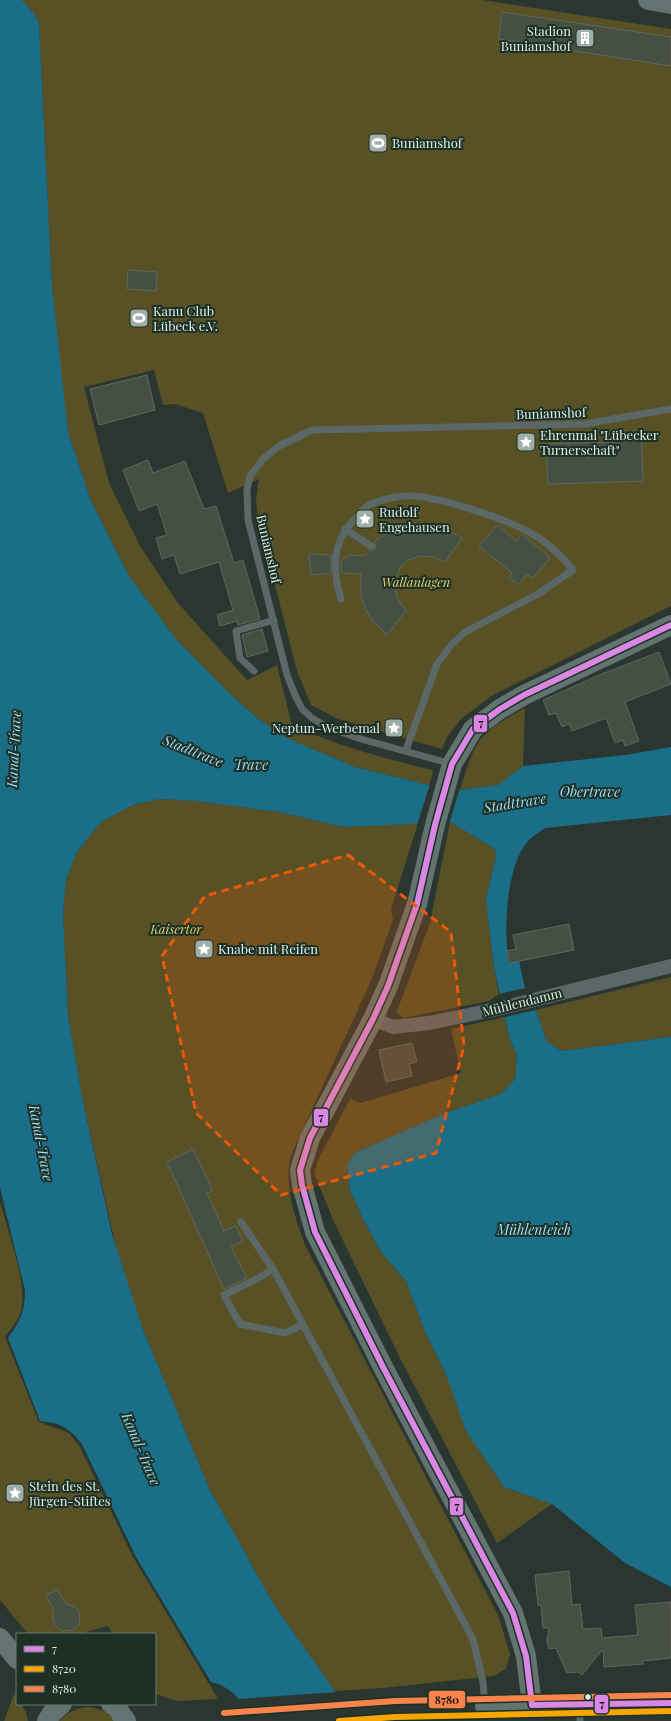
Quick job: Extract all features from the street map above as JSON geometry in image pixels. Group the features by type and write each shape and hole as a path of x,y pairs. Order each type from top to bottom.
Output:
{"main road":[{"path":"648,0 671,4"},
{"path":"485,1706 532,1705 526,1656 513,1613 384,1369 315,1232 302,1185 300,1170 310,1138 373,1019 388,986 417,904 435,825 452,764 472,729 500,709 524,695 671,625"},
{"path":"0,1638 16,1658"},
{"path":"47,1721 59,1705"},
{"path":"113,1705 116,1707 126,1721"}],"street":[{"name":"Mühlendamm","path":"373,1019 393,1027 402,1027 502,1007 671,966"},
{"path":"532,1705 579,1713 671,1703"}],"lane":[{"name":"Buniamshof","path":"452,764 406,750 361,739 327,726 312,718 302,709 287,675 248,520 247,490 250,476 263,459 279,446 312,430 584,424 671,409"},
{"path":"341,599 335,576 335,560 339,542 345,530 369,506 406,496 424,498 466,508 525,530 561,556 573,570 538,594 465,632 452,644 437,664 406,750"},
{"path":"345,530 371,546"},
{"path":"254,671 240,658 236,631 274,620"},
{"path":"241,1222 273,1269 473,1639 482,1682 485,1706"},
{"path":"273,1269 257,1279 224,1295 240,1324 285,1334 302,1325"}],"highlighted area":[{"path":"348,855 451,932 464,1046 436,1153 281,1195 196,1113 162,956 205,896"}],"green space":[{"name":"Buniamshof","path":"22,0 482,0 671,29 671,606 493,695 462,718 447,737 442,749 338,719 311,705 297,671 258,519 256,499 259,479 228,493 203,413 175,404 163,405 154,370 84,387 109,483 140,546 177,602 247,680 277,665 292,725 343,745 432,770 433,773 429,785 355,767 287,738 257,718 227,691 176,639 129,576 91,501 68,432 59,364 52,286 39,24 35,15"},
{"path":"525,708 523,766 498,785 460,790 466,770 478,743 486,733 496,725"},
{"name":"Kaisertor","path":"159,799 197,801 279,812 345,827 418,823 391,909 393,920 371,981 291,1155 288,1178 291,1201 305,1245 498,1615 510,1654 506,1669 494,1676 383,1688 335,1691 273,1603 209,1488 142,1327 118,1257 82,1097 68,1014 63,913 66,880 77,852 101,822 133,805"},
{"path":"450,822 495,849 496,856 486,900 494,968 499,994 489,1001 403,1018 397,1013 397,1011 430,923"},
{"path":"671,977 671,1037 562,1051 547,1042 536,1010"},
{"path":"505,1017 510,1040 517,1055 515,1079 501,1094 440,1115 354,1153 347,1165 350,1190 363,1219 381,1252 406,1281 425,1332 504,1487 552,1504 497,1543 401,1360 334,1222 314,1173 318,1160 350,1099 361,1103 461,1073 451,1029"},
{"path":"0,1202 19,1268 22,1294 20,1314 5,1337 39,1422 69,1433 80,1447 133,1557 218,1699 177,1701 156,1694 156,1633 112,1633 108,1626 82,1633 27,1633 0,1600"},
{"path":"14,1694 16,1697 16,1705 22,1705 26,1712 28,1721 4,1721"},
{"path":"89,1707 104,1711 115,1721 59,1721 72,1711"}],"water":[{"path":"0,0 22,0 35,15 39,24 52,286 68,432 91,501 129,576 176,639 227,691 257,718 287,738 355,767 429,785 460,790 498,785 523,766 625,755 671,747 671,815 545,828 533,836 522,850 511,880 508,898 506,934 509,963 519,961 525,988 530,987 547,1042 562,1051 671,1037 671,1587 625,1563 552,1504 504,1487 466,1431 446,1374 425,1332 406,1281 381,1252 363,1219 350,1190 347,1165 354,1153 440,1115 501,1094 515,1079 517,1055 510,1040 494,968 486,900 496,856 495,849 450,822 345,827 279,812 197,801 159,799 133,805 101,822 77,852 66,880 63,913 68,1014 82,1097 112,1234 142,1327 209,1488 273,1603 356,1721 254,1721 232,1692 211,1682 136,1557 82,1444 64,1427 53,1423 40,1421 8,1338 21,1316 25,1290 0,1188"}],"pier":[{"path":"430,784 460,788 449,824 417,825"},
{"path":"530,987 536,1010 505,1017 499,994"},
{"path":"338,1692 358,1721 251,1721 237,1699"}],"building":[{"name":"Stadion Buniamshof","path":"502,12 671,37 671,66 499,39"},
{"path":"128,270 157,272 156,291 127,289"},
{"path":"147,375 155,410 99,425 90,389"},
{"path":"641,432 643,481 548,484 546,444 619,442 619,433"},
{"path":"148,460 153,473 185,461 204,509 216,506 234,563 243,560 260,619 238,625 237,621 220,626 217,615 233,610 219,562 180,574 174,555 162,559 156,538 167,535 157,504 139,511 123,470"},
{"path":"415,523 441,527 462,538 445,562 434,557 420,556 409,560 401,566 395,580 395,589 397,598 406,611 387,635 372,620 365,608 361,596 361,574 341,573 341,561 350,555 364,556 375,549 376,540 396,529"},
{"path":"498,525 516,541 522,534 550,558 533,578 527,574 518,585 509,577 512,573 479,546"},
{"path":"309,554 331,555 331,573 311,575"},
{"path":"262,629 268,651 247,657 242,635"},
{"path":"659,652 671,684 625,702 639,741 625,746 623,740 615,743 606,718 572,731 569,724 562,727 556,713 549,715 543,700 604,673"},
{"path":"569,924 574,950 510,963 507,951 516,949 513,935"},
{"path":"412,1043 417,1062 409,1064 412,1076 386,1082 379,1050"},
{"path":"193,1149 213,1191 207,1193 224,1231 236,1226 243,1241 231,1247 247,1278 224,1289 167,1162"},
{"path":"569,1571 572,1605 580,1604 583,1629 601,1628 602,1638 638,1635 635,1605 671,1602 671,1658 642,1661 643,1664 604,1667 603,1649 582,1675 578,1672 567,1673 556,1648 549,1649 547,1641 549,1628 543,1628 541,1605 538,1605 535,1575"},
{"path":"57,1589 66,1604 75,1607 79,1611 80,1623 73,1630 62,1631 55,1625 53,1619 53,1608 46,1596"}],"transit line":[{"name":"7","path":"532,1705 526,1656 513,1613 384,1369 315,1232 302,1185 300,1170 310,1138 373,1019 388,986 417,904 435,825 452,764 473,729 500,709 524,695 671,625"},
{"name":"8780","path":"224,1713 395,1701 671,1695"},
{"name":"7","path":"532,1705 671,1703"},
{"name":"8720","path":"339,1721 395,1717 671,1711"}],"place":[{"name":"Stadion Buniamshof","path":"585,38"},
{"name":"Buniamshof","path":"378,143"},
{"name":"Kanu Club Lübeck e.V.","path":"139,318"},
{"name":"Ehrenmal \"Lübecker Turnerschaft\"","path":"526,442"},
{"name":"Rudolf Engehausen","path":"365,519"},
{"name":"Neptun-Werbemal","path":"394,728"},
{"name":"Knabe mit Reifen","path":"204,949"},
{"name":"Stein des St. Jürgen-Stiftes","path":"15,1493"}],"park label":[{"name":"Wallanlagen","path":"416,582"}],"water label":[{"name":"Kanal-Trave","path":"14,749"},
{"name":"Stadttrave","path":"193,751"},
{"name":"Trave","path":"251,765"},
{"name":"Obertrave","path":"590,792"},
{"name":"Stadttrave","path":"515,803"},
{"name":"Kanal-Trave","path":"41,1143"},
{"name":"Mühlenteich","path":"534,1230"},
{"name":"Kanal-Trave","path":"141,1449"}]}
